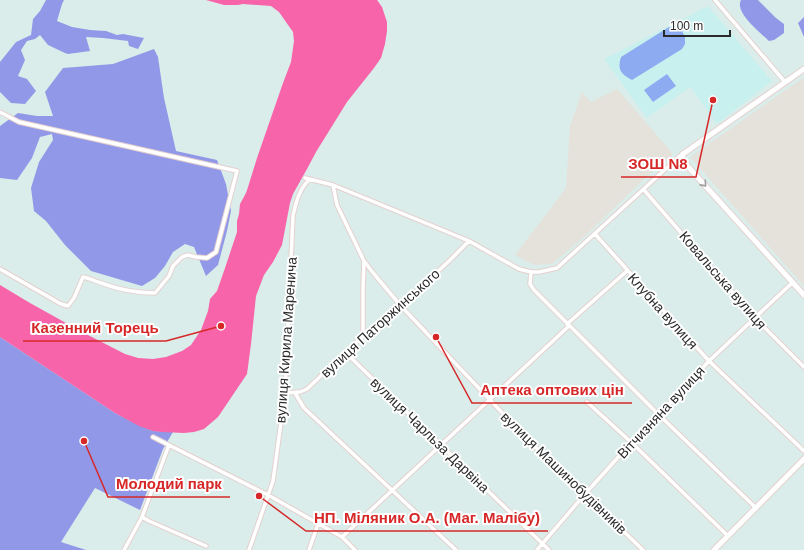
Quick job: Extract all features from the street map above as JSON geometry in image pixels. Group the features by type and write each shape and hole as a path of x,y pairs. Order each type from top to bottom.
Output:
{"street":[{"path":"715,0 785,82"},
{"path":"305,178 333,185 469,241 519,269 539,272 557,268 683,154 804,70"},
{"path":"0,112 19,122 237,171 216,252 207,258 188,255 182,257 173,266 169,276 154,293 142,293 102,284 83,277 74,298 68,306 61,304 0,269"},
{"path":"683,154 682,160 804,295"},
{"name":"вулиця Кирила Маренича","path":"249,550 273,480 285,393 293,216 296,201 302,189 310,179"},
{"name":"вулиця Машинобудівників","path":"333,185 337,205 364,261 401,306 528,440 644,550"},
{"name":"Ковальська вулиця","path":"644,190 755,318 804,368"},
{"name":"Клубна вулиця","path":"595,234 708,362 804,451"},
{"name":"вулиця Паторжинського","path":"285,393 295,393 307,389 363,336 401,306 469,241"},
{"path":"363,336 364,261"},
{"path":"342,537 627,271"},
{"path":"531,272 530,284 534,290 756,508"},
{"name":"Вітчизняна вулиця","path":"537,550 585,494 708,362 793,282"},
{"name":"вулиця Чарльза Дарвіна","path":"345,352 549,550"},
{"path":"295,393 304,408 456,550"},
{"path":"587,402 632,443 728,536"},
{"path":"153,437 268,495 342,537 355,550"},
{"path":"124,550 142,517 169,445"},
{"path":"716,549 804,459"},
{"path":"142,517 206,546"},
{"path":"309,550 318,524"}],"shaded area":[{"path":"46,0 64,0 57,21 72,27 144,38 138,49 129,46 128,41 86,37 90,51 68,54 48,45 40,35 35,39 27,41 21,50 25,60 18,76 27,79 36,91 25,104 11,103 0,92 0,62 16,42 31,35 33,19 40,11"},
{"path":"206,0 377,0 382,7 387,22 387,31 381,58 347,102 316,152 293,194 282,245 264,275 256,296 247,374 218,417 204,429 184,433 153,431 139,426 115,413 0,337 0,285 84,333 125,354 138,358 153,359 166,357 182,351 191,345 201,330 208,311 210,299 217,291 225,268 237,232 240,204 246,193 291,62 294,41 293,32 279,12 271,6 243,4 224,5"},
{"path":"741,0 758,0 784,24 784,33 774,40 769,41 749,22 741,10"},
{"path":"708,6 772,81 717,124 690,87 647,118 604,59"},
{"path":"804,17 804,37 798,23"},
{"path":"669,27 675,27 682,31 685,37 685,44 682,49 632,80 625,76 619,65 621,57"},
{"path":"154,49 158,57 164,98 176,151 217,160 226,184 231,211 218,265 206,276 194,247 185,244 173,252 165,266 155,278 142,286 91,271 65,245 46,221 34,211 31,188 39,162 53,140 52,134 40,137 32,158 17,180 0,178 0,126 18,113 37,116 53,116 45,92 63,68 113,64"},
{"path":"667,74 676,86 653,102 644,90"},
{"path":"803,78 804,81 804,286 690,157"},
{"path":"617,89 673,154 643,180 585,236 552,264 534,265 515,255 566,188 570,126 582,92 591,102"},
{"path":"0,337 115,413 153,431 173,432 163,449 140,510 95,488 61,542 86,550 0,550"}],"place":[{"name":"ЗОШ N8","path":"713,100"},
{"name":"Казенний Торець","path":"221,326"},
{"name":"Аптека оптових цін","path":"436,337"},
{"name":"Молодий парк","path":"84,441"},
{"name":"НП. Міляник О.А. (Маг. Малібу)","path":"259,496"}]}
